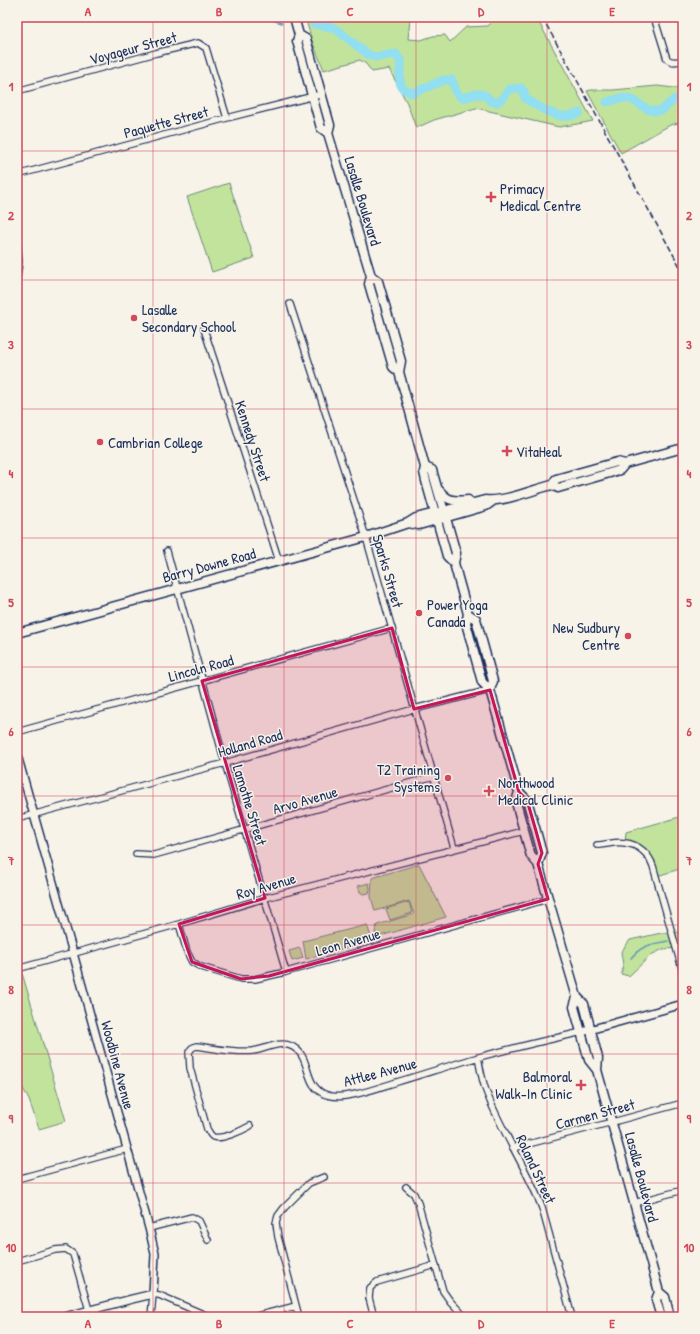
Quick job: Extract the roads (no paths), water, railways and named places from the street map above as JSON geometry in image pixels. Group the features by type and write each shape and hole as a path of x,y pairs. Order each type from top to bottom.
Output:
{"main road":[{"name":"Lasalle Boulevard","path":"294,17 299,35 297,41 321,128 328,133"},
{"name":"Lasalle Boulevard","path":"299,35 306,39 322,94 330,125 328,133 371,276 369,284 392,367 399,372 425,467 424,472 440,516 452,540 456,553 454,562 468,614 476,619 493,681 490,690 519,792 527,800 542,853 538,864"},
{"name":"Barry Downe Road","path":"440,516 461,514 486,506 493,501 552,485 558,488 620,470 625,464 683,448"},
{"name":"Lasalle Boulevard","path":"425,467 432,470 447,556 454,562"},
{"path":"436,486 444,496 452,501 481,501"},
{"name":"Barry Downe Road","path":"17,633 366,537 408,523 419,525 481,501 493,501"},
{"path":"452,540 453,527 461,514"},
{"name":"Lasalle Boulevard","path":"519,792 516,802 531,856 538,864 577,996 584,1004 598,1058 597,1070 659,1292 665,1297 670,1317"},
{"name":"Lasalle Boulevard","path":"577,996 574,1007 589,1060 597,1070"},
{"name":"Lasalle Boulevard","path":"659,1292 656,1300 661,1317"}],"street":[{"path":"654,17 667,59 670,62 683,60"},
{"name":"Voyageur Street","path":"17,91 156,53 198,44 206,48 226,118"},
{"name":"Paquette Street","path":"17,175 226,118 322,94"},
{"path":"17,240 19,262 17,277"},
{"name":"Sparks Street","path":"290,304 366,537 454,848"},
{"name":"Kennedy Street","path":"204,329 279,561"},
{"name":"Lamothe Street","path":"167,551 225,763 286,972"},
{"name":"Lincoln Road","path":"17,732 392,628"},
{"name":"Holland Road","path":"17,819 225,763 414,709 490,690"},
{"name":"Woodbine Avenue","path":"17,755 74,953 150,1228 155,1254 153,1294"},
{"name":"Arvo Avenue","path":"136,854 154,855 434,776"},
{"name":"Roy Avenue","path":"17,969 179,924 265,898 524,830"},
{"path":"597,845 625,842 638,847 649,856 683,972"},
{"name":"Leon Avenue","path":"179,924 187,952 192,962 201,967 241,979 255,979 286,972 548,899"},
{"name":"Attlee Avenue","path":"250,1126 237,1133 218,1137 214,1137 210,1134 207,1129 190,1068 189,1052 192,1048 196,1046 239,1052 288,1044 297,1049 303,1057 308,1076 316,1088 326,1095 337,1096 359,1093 478,1058 582,1032 683,1004"},
{"name":"Roland Street","path":"478,1058 485,1090 536,1191 572,1317"},
{"name":"Carmen Street","path":"513,1148 683,1103"},
{"path":"18,1177 127,1149"},
{"path":"299,1317 278,1237 276,1223 278,1216 284,1208 309,1183 324,1177"},
{"path":"406,1187 414,1194 418,1203 443,1291 465,1317"},
{"path":"634,1203 683,1190"},
{"path":"150,1228 192,1217 199,1221 208,1240"},
{"path":"17,1261 66,1248 73,1254 89,1310"},
{"path":"374,1317 369,1298 370,1288 377,1282 436,1265"},
{"path":"151,1317 153,1294"},
{"path":"64,1317 153,1294 160,1295 210,1317"},
{"path":"253,1317 296,1306"}],"waterway":[{"path":"263,17 282,23"},
{"path":"314,24 331,27 337,30 369,55 376,57 396,54 401,62 401,85 403,89 407,91 413,93 444,80 452,80 456,92 462,98 482,94 490,100 497,102 502,99 510,89 521,88 524,92 525,98 548,112 565,116 571,116 579,113"},
{"path":"607,102 621,98 631,99 647,109 654,111 662,110 675,99 683,99"},
{"path":"631,958 635,953 643,948 652,944 668,941"}],"railway":[{"path":"542,17 683,272"}],"place":[{"name":"Primacy Medical Centre","path":"491,197"},
{"name":"Lasalle Secondary School","path":"134,318"},
{"name":"Cambrian College","path":"100,442"},
{"name":"VitaHeal","path":"507,451"},
{"name":"Power Yoga Canada","path":"419,613"},
{"name":"New Sudbury Centre","path":"628,636"},
{"name":"T2 Training Systems","path":"448,778"},
{"name":"Northwood Medical Clinic","path":"489,791"},
{"name":"Balmoral Walk-In Clinic","path":"581,1085"}]}
